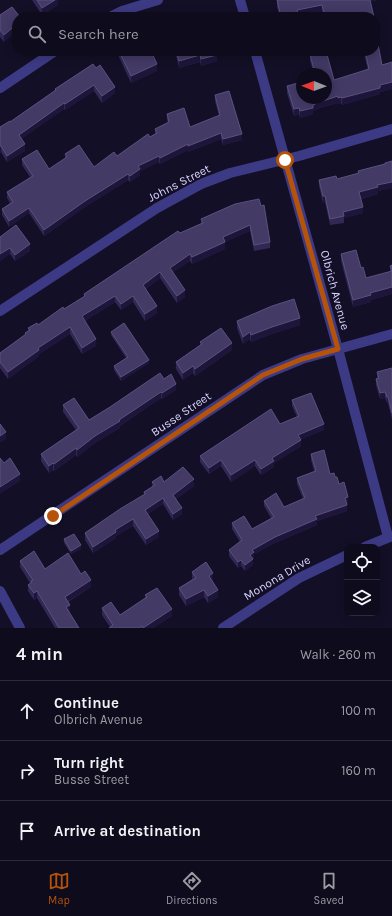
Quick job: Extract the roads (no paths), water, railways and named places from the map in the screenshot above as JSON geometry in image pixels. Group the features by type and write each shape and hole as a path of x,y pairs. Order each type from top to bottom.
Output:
{"street":[{"path":"120,12 158,0"},
{"path":"240,0 244,12"},
{"path":"0,88 48,56"},
{"name":"Olbrich Avenue","path":"255,56 390,537"},
{"name":"Johns Street","path":"0,311 157,208 201,184 230,173 285,160 392,129"},
{"name":"Busse Street","path":"0,550 263,375 302,359 392,334"},
{"path":"372,544 390,537"},
{"name":"Monona Drive","path":"223,628 299,578 344,556"},
{"path":"0,591 20,628"}]}
